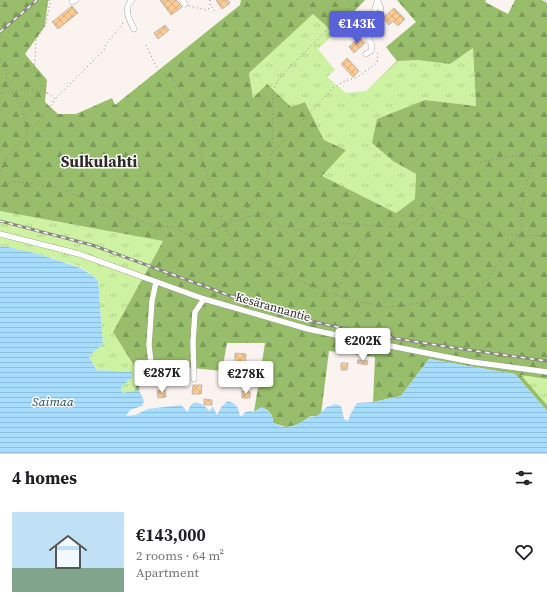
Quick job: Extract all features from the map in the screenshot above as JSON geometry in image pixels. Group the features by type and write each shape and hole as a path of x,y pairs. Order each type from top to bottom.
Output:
{"street":[{"path":"130,1 127,9 128,17 134,29"},
{"path":"366,54 371,51 372,46 369,41 369,35 378,1"},
{"name":"Kesärannantie","path":"0,234 79,254 204,299 308,329 472,362 547,372"},
{"path":"153,380 149,345 152,302 156,282"},
{"path":"194,379 193,342 195,312 204,299"}],"path":[{"path":"0,6 5,0"},
{"path":"49,0 50,3 46,24 36,40 34,71 47,92 55,99"},
{"path":"210,0 210,5 215,11"},
{"path":"161,264 169,255 181,246 208,235 247,208 260,196 265,185 272,153 273,91 278,80 357,0"},
{"path":"183,2 196,8 206,10 211,7"},
{"path":"0,178 4,161 47,112 55,99 104,50 106,44 128,17"},
{"path":"146,45 158,70 174,79 186,98 195,127 203,163 223,225 236,247 255,259 265,262 294,279 354,302 386,307 414,304 442,297 460,298 469,294 488,278 522,231 520,213 530,169 547,146"},
{"path":"272,153 333,88 343,82 360,76 377,63 378,54 372,46"},
{"path":"0,59 6,71 7,82 23,114 27,134"},
{"path":"0,93 47,92"},
{"path":"223,225 261,213 280,226 308,231 327,222 406,228 438,204 476,163 524,154 532,157 540,155 547,157"},
{"path":"0,186 8,184 12,180 60,188 82,198 114,208 150,225 174,227 186,234 193,241"},
{"path":"431,209 480,223 508,235 547,236"},
{"path":"336,295 347,266 374,226"}],"green space":[{"path":"0,0 51,0 48,1 45,26 25,54 47,80 45,102 58,114 76,114 112,98 115,105 240,5 241,0 365,0 334,33 313,14 249,73 253,98 267,84 291,107 305,102 324,140 346,150 322,176 396,213 415,199 416,174 393,161 372,143 377,119 425,100 476,106 473,48 450,64 418,60 398,61 366,91 397,61 386,47 416,22 397,0 486,0 485,2 508,14 515,0 542,0 547,3 547,379 521,375 547,405 547,411 515,374 429,359 401,396 373,402 375,357 329,351 321,414 311,416 297,425 286,427 273,423 271,415 264,408 261,407 254,412 265,343 227,343 222,371 143,363 139,390 135,391 138,372 113,332 163,241 0,211"},
{"path":"313,14 334,33 318,49 335,70 327,77 346,93 366,91 398,61 418,60 473,47 476,106 425,100 393,161 416,174 415,199 396,213 321,176 346,150 324,140 305,102 291,107 253,98 249,73"},
{"path":"0,211 163,241 113,332 138,372 135,391 122,393 121,387 132,378 132,372 96,370 89,356 103,344 98,280 81,267 39,254 3,246 0,247"},
{"path":"521,375 547,379 547,405"}],"water":[{"name":"Saimaa","path":"3,246 39,254 81,268 98,280 103,344 89,356 96,370 132,372 132,378 121,387 122,393 139,390 144,401 142,406 130,410 126,416 135,415 148,409 181,405 188,412 189,408 194,403 203,405 209,411 213,407 217,415 222,406 228,401 237,406 240,416 242,416 245,412 254,412 261,407 270,413 273,423 284,427 291,427 313,416 317,416 327,407 336,404 341,406 344,419 348,421 357,403 373,402 401,396 429,359 515,374 547,411 547,454 0,454 0,247"}],"building":[{"path":"160,0 176,0 182,7 171,15"},
{"path":"216,0 228,0 230,3 222,9"},
{"path":"72,6 78,13 58,29 52,22"},
{"path":"394,8 405,19 398,26 393,21 389,25 383,18"},
{"path":"165,25 169,30 158,39 154,33"},
{"path":"360,37 365,43 354,53 349,47"},
{"path":"347,58 359,71 353,77 341,64"},
{"path":"235,353 246,354 245,365 235,365"},
{"path":"358,360 368,361 367,365 357,363"},
{"path":"341,363 348,363 347,370 341,370"},
{"path":"193,385 202,385 201,394 192,394"},
{"path":"165,390 166,397 158,398 157,391"},
{"path":"242,391 250,392 250,398 242,398"},
{"path":"204,399 212,400 212,405 204,405"}],"railway":[{"path":"0,32 37,0"},
{"path":"0,221 92,245 272,311 306,320 340,328 409,340 547,361"}],"district":[{"name":"Sulkulahti","path":"99,161"}]}
